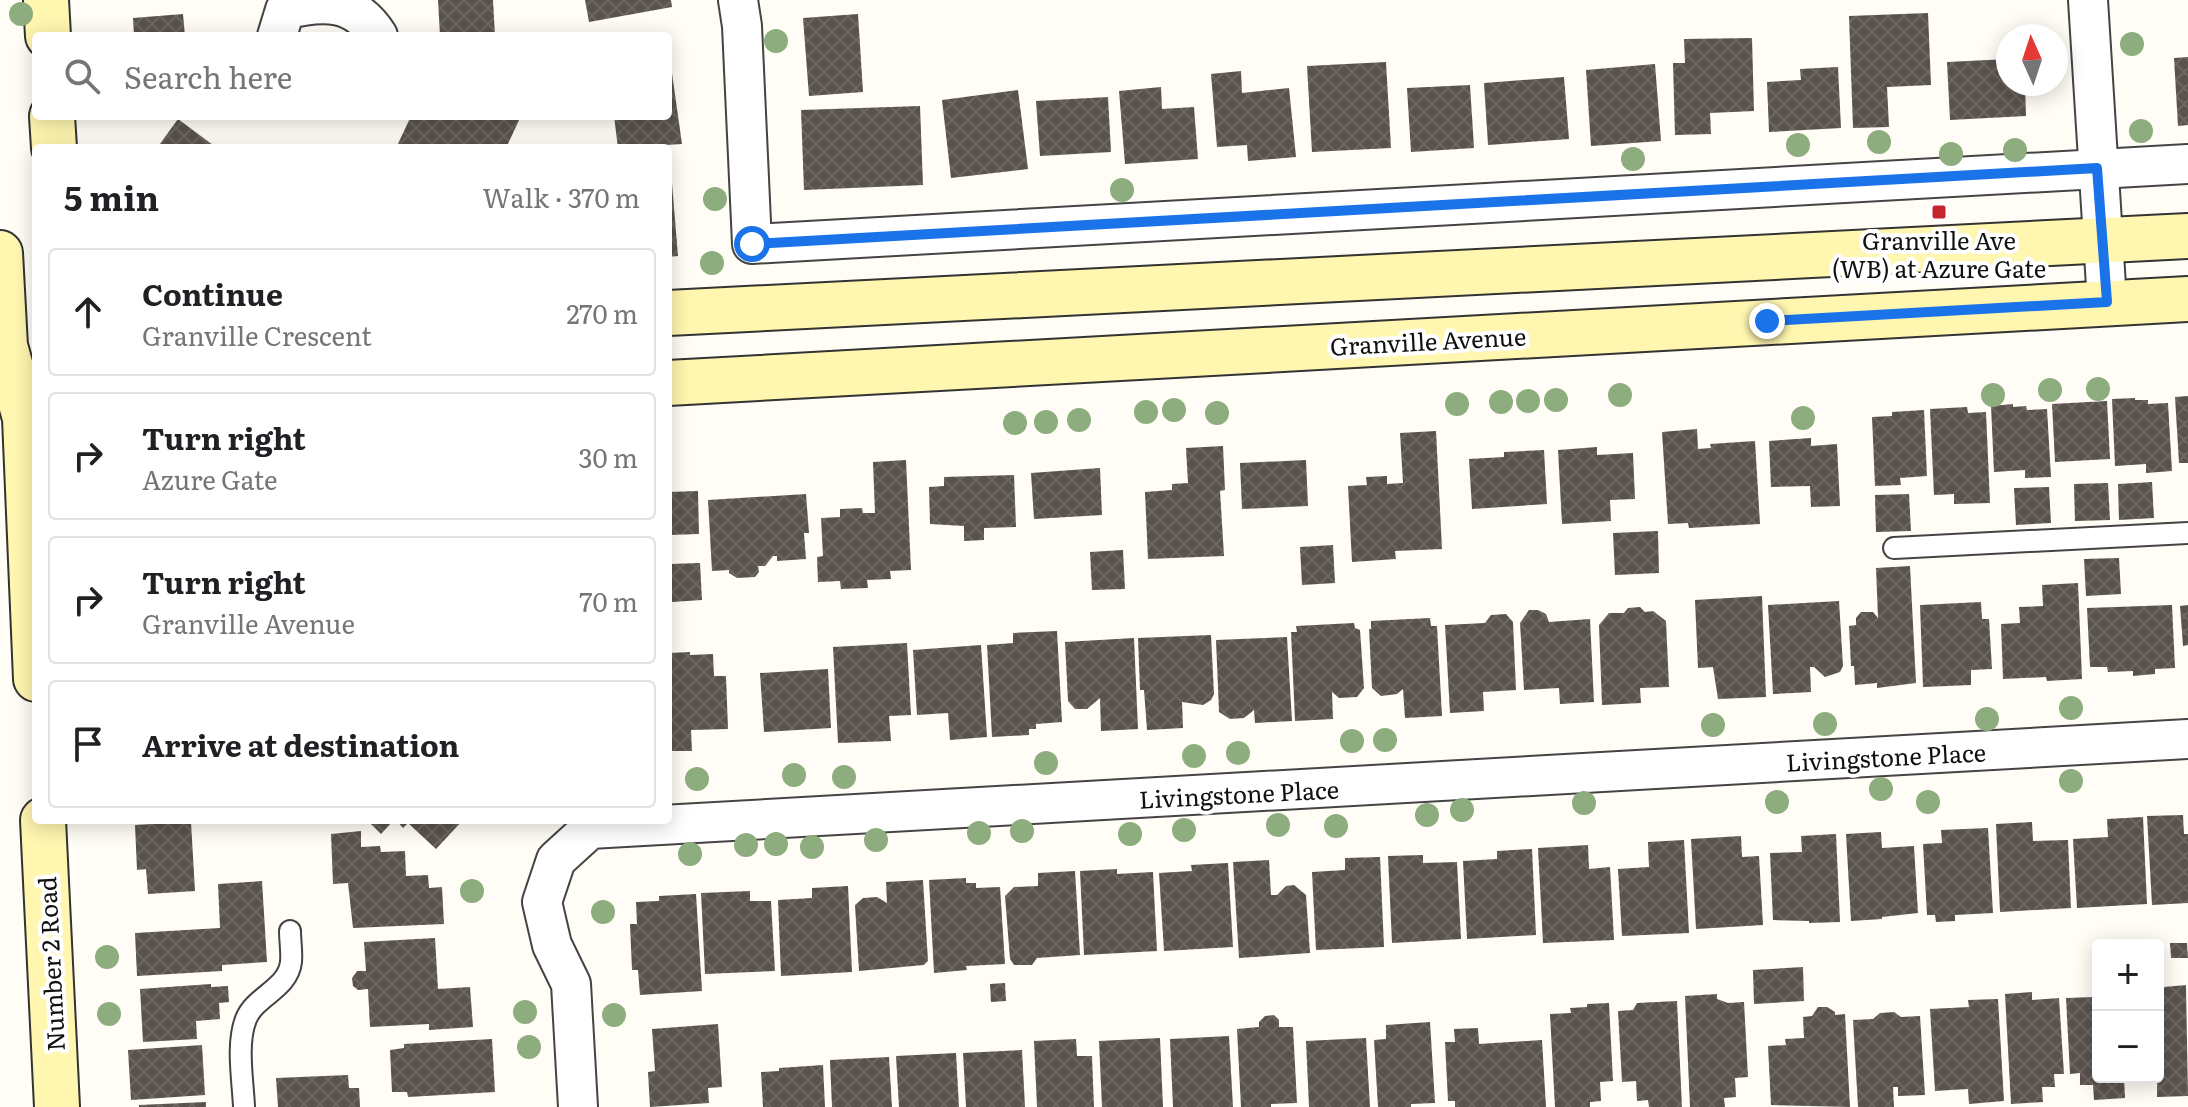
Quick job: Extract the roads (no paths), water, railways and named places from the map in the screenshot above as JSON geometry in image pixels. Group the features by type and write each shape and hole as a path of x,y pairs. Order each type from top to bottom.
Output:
{"main road":[{"path":"46,0 48,32"},
{"path":"52,120 54,144"},
{"path":"672,313 2188,236"},
{"path":"0,253 24,412 32,590"},
{"name":"Granville Avenue","path":"672,383 2188,299"},
{"name":"Number 2 Road","path":"43,824 57,1107"}],"street":[{"path":"738,0 742,26 752,244 2188,164"},
{"path":"2088,0 2107,302"},
{"path":"281,15 311,3 338,3 356,10 371,23 376,32"},
{"name":"Livingstone Place","path":"578,1107 571,984 552,945 542,902 556,860 590,829 2188,739"}],"lane":[{"path":"1894,548 2188,533"},
{"path":"244,1107 244,1023 251,1008 284,982 291,965 290,931"}],"place":[{"name":"Granville Ave (WB) at Azure Gate","path":"1939,212"}]}
